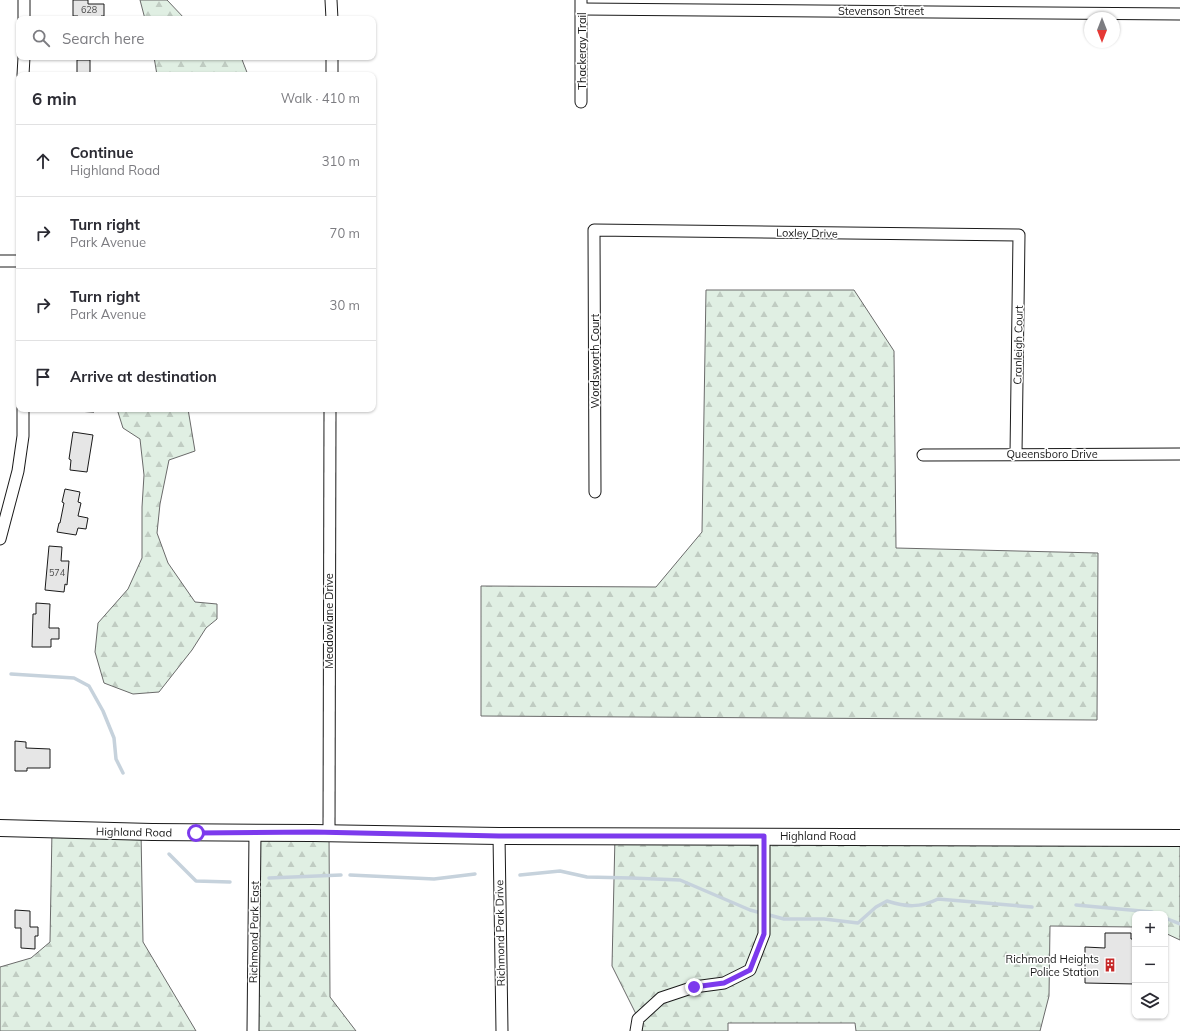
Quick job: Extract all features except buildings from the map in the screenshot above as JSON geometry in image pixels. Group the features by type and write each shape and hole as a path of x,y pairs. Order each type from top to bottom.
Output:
{"street":[{"path":"24,0 24,16"},
{"path":"331,0 332,16"},
{"name":"Stevenson Street","path":"582,4 1180,14"},
{"name":"Thackeray Trail","path":"582,4 582,102"},
{"path":"24,60 24,72"},
{"path":"332,60 332,72"},
{"name":"Loxley Drive","path":"594,230 1019,235"},
{"name":"Wordsworth Court","path":"594,230 595,492"},
{"name":"Cranleigh Court","path":"1016,454 1019,235"},
{"path":"0,261 16,261"},
{"path":"0,539 18,471 23,436 23,412"},
{"name":"Meadowlane Drive","path":"329,833 330,412"},
{"name":"Queensboro Drive","path":"923,455 1180,454"},
{"name":"Highland Road","path":"0,828 152,832 499,836 1180,838"},
{"name":"Richmond Park East","path":"253,1031 255,833"},
{"name":"Richmond Park Drive","path":"499,836 502,1031"},
{"path":"636,1031 638,1018 661,998 694,987 724,983 750,970 764,934 764,836"}],"green space":[{"path":"140,0 167,0 182,16 144,16"},
{"path":"154,60 242,60 247,72 156,72"},
{"path":"706,290 854,290 894,351 896,548 1098,553 1097,720 481,716 481,586 656,587 702,532"},
{"path":"118,412 188,412 195,451 169,460 160,504 157,533 168,563 195,602 217,604 217,619 206,628 192,650 159,692 133,694 104,683 95,652 98,623 128,589 142,558 142,507 144,475 140,439 123,428"},
{"path":"52,830 141,832 143,942 196,1031 0,1031 0,967 31,958 50,942"},
{"path":"255,833 329,833 330,997 356,1031 253,1031"},
{"path":"615,836 1180,838 1180,940 1168,934 1168,911 1132,911 1132,927 1050,926 1049,996 1040,1031 856,1031 855,1023 728,1023 728,1031 636,1031 638,1018 612,966"}],"waterway":[{"path":"11,674 74,678 89,686 103,711 114,738 116,759 123,773"},
{"path":"169,854 196,881 230,882"},
{"path":"520,875 560,871 587,877 680,880 750,910 784,919 824,919 858,923 876,907 887,901 913,906 925,904 938,899 1032,907"},
{"path":"350,875 434,879 475,874"},
{"path":"269,878 341,875"},
{"path":"1076,905 1141,911"},
{"path":"1168,919 1180,924"}],"place":[{"name":"Richmond Heights Police Station","path":"1110,965"}],"route":[{"path":"196,833 313,832 499,836 764,836 764,934 750,970 724,983 694,987"}]}
